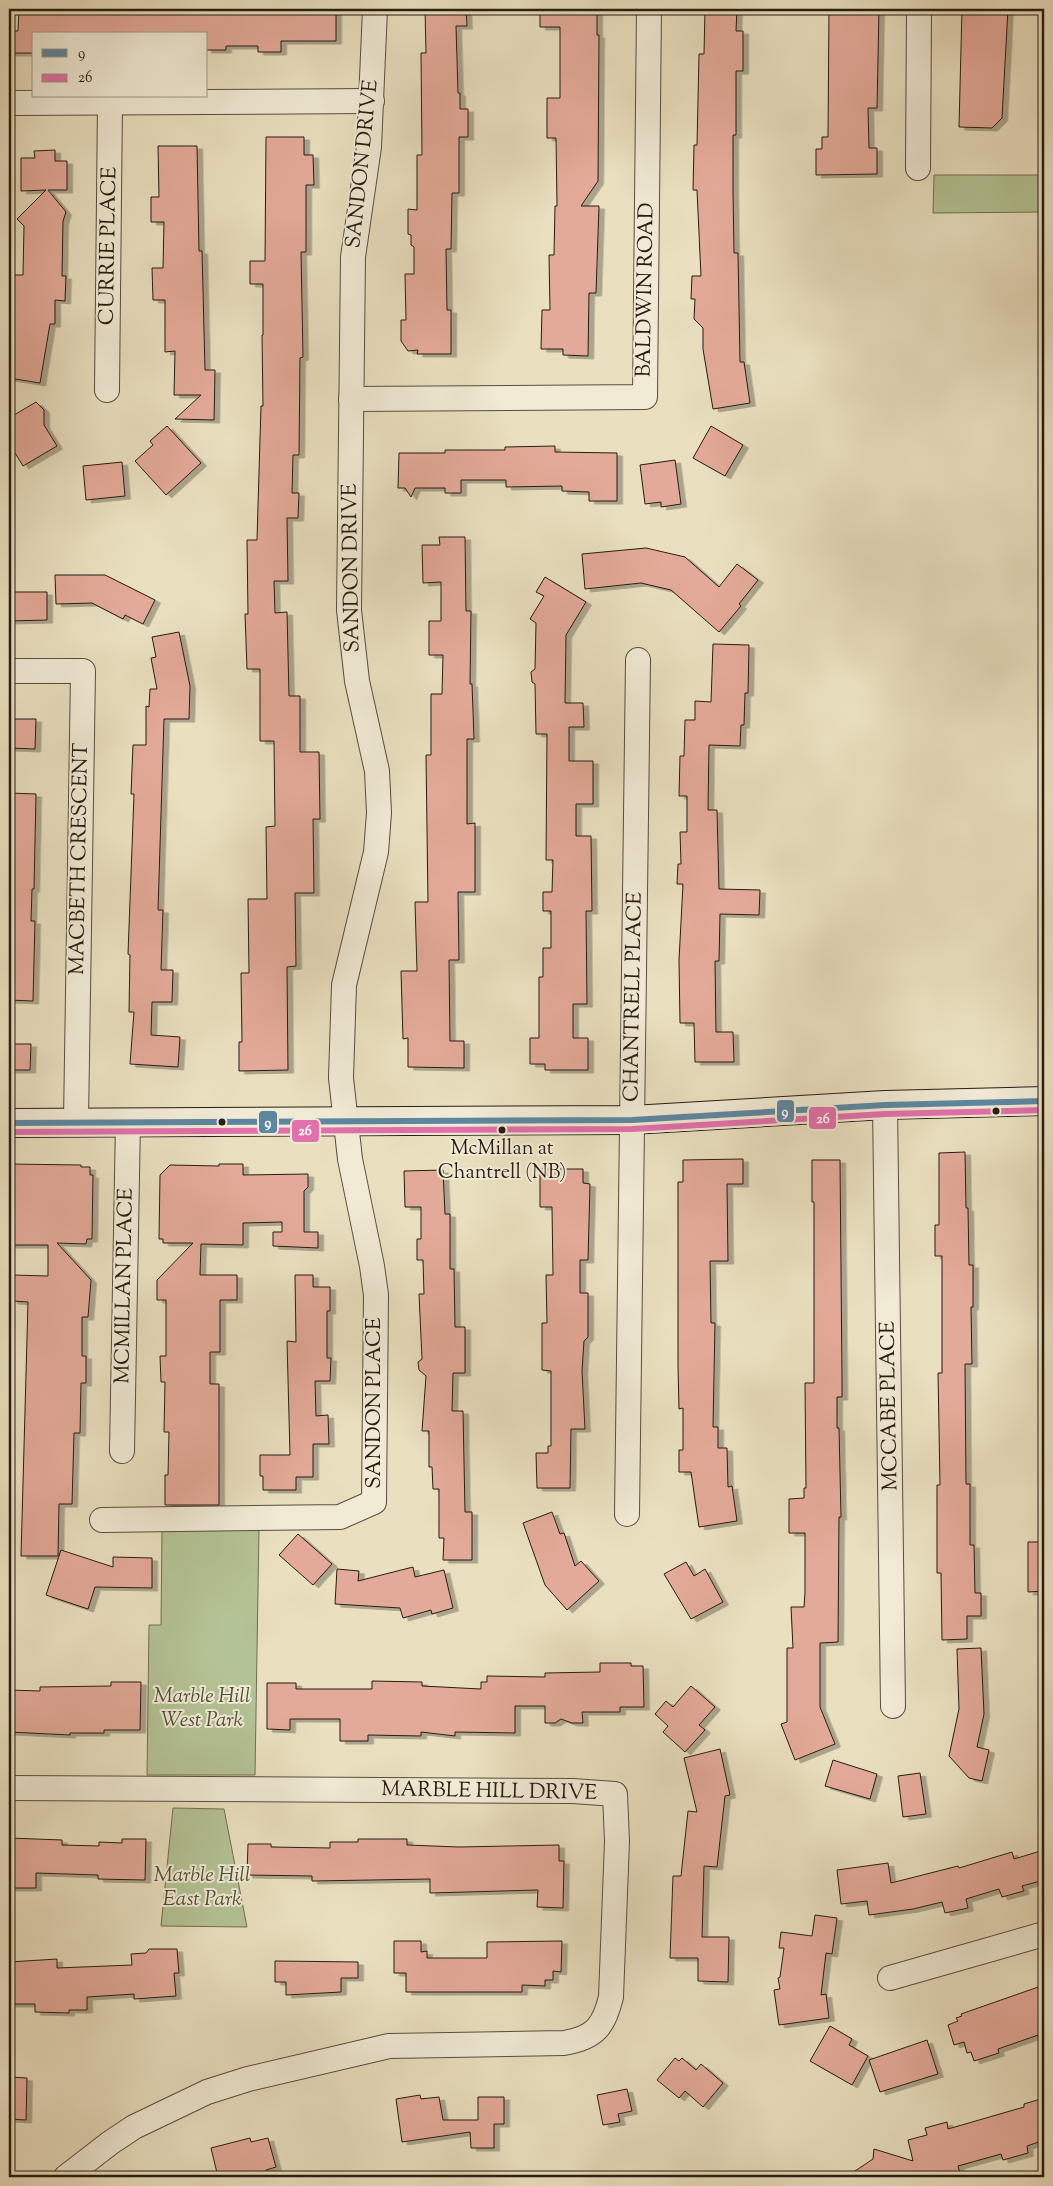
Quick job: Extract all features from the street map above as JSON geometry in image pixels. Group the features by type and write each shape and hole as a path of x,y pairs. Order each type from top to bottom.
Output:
{"main road":[{"path":"9,1123 76,1121 632,1120 885,1105 1044,1101"}],"street":[{"name":"SANDON DRIVE","path":"345,1122 341,1078 344,985 376,852 379,813 377,771 357,681 349,610 353,257 369,147 374,9"},
{"name":"BALDWIN ROAD","path":"351,399 645,397 649,9"},
{"path":"918,168 919,9"},
{"path":"9,103 372,101"},
{"name":"CURRIE PLACE","path":"107,390 110,103"},
{"name":"CHANTRELL PLACE","path":"626,1514 638,660"},
{"name":"MACBETH CRESCENT","path":"9,671 83,671 76,1121"},
{"name":"MCCABE PLACE","path":"885,1105 893,1706"},
{"name":"MCMILLAN PLACE","path":"122,1451 128,1121"},
{"name":"SANDON PLACE","path":"102,1520 340,1517 374,1502 376,1295 345,1122"},
{"name":"MARBLE HILL DRIVE","path":"9,1788 573,1791 615,1794 617,1841 611,1996 607,2013 597,2030 583,2040 564,2043 389,2046 248,2079 207,2092 134,2127 66,2177"},
{"path":"890,1978 1044,1934"}],"green space":[{"path":"934,175 1044,175 1044,212 933,213"},
{"name":"Marble Hill West Park","path":"259,1528 255,1775 147,1775 149,1625 161,1625 162,1529"},
{"name":"Marble Hill East Park","path":"173,1808 224,1809 247,1927 161,1926"}],"building":[{"path":"19,9 57,9 57,12 141,11 141,14 179,13 179,9 336,9 336,41 281,41 281,52 258,52 258,46 226,46 226,50 208,50 208,32 32,32 32,53 10,53 11,31 18,31"},
{"path":"425,9 466,9 467,26 456,26 458,93 460,93 460,109 468,109 468,137 459,137 459,193 452,193 451,249 446,249 447,310 451,310 451,354 417,354 418,350 408,351 401,341 401,320 406,320 405,274 414,274 414,247 411,245 411,235 408,234 408,209 417,210 417,155 422,155 421,53 426,53"},
{"path":"540,9 597,9 597,35 599,35 598,181 581,206 599,206 596,293 589,293 588,356 563,355 563,349 541,349 542,310 550,310 549,255 554,255 555,206 557,206 556,138 547,138 547,98 560,98 560,27 540,27"},
{"path":"705,9 737,9 736,31 743,31 743,71 736,71 736,135 733,135 734,253 738,253 740,362 744,362 750,403 713,409 703,349 703,328 694,319 695,299 691,299 692,276 701,276 697,190 693,190 694,145 697,145 699,54 704,54"},
{"path":"829,9 879,9 877,108 868,108 869,148 877,148 877,174 816,175 816,149 822,149 822,137 828,137"},
{"path":"962,9 1008,9 1002,118 992,128 959,127"},
{"path":"266,137 304,137 304,155 313,155 314,185 306,185 306,252 301,252 303,357 300,358 299,455 293,455 292,493 299,493 298,518 287,518 288,581 274,581 275,613 287,612 289,696 300,696 300,752 319,752 320,819 313,819 314,893 295,893 296,966 287,967 288,1070 239,1071 239,1042 242,1042 241,973 249,973 248,899 267,899 266,827 275,826 274,741 260,741 260,669 247,669 245,614 248,614 247,540 257,540 261,406 263,406 263,284 250,284 250,261 265,261"},
{"path":"158,146 197,146 199,251 202,251 205,370 215,370 214,420 175,419 201,395 174,395 175,351 165,352 165,300 153,300 152,268 163,268 164,222 151,222 151,197 159,197"},
{"path":"55,150 55,161 67,161 67,190 48,190 66,212 63,221 62,276 66,276 65,301 55,300 55,324 50,324 40,383 9,378 9,333 13,334 14,275 23,275 24,226 17,219 46,190 21,191 21,158 35,158 34,151"},
{"path":"36,402 44,410 44,425 57,446 23,466 9,443 9,418"},
{"path":"167,426 201,463 166,495 135,461 153,445 150,441"},
{"path":"711,426 743,445 725,476 693,458"},
{"path":"555,446 555,452 617,453 617,501 589,501 589,492 562,491 562,486 506,487 506,480 461,480 461,493 445,493 445,488 415,488 411,497 405,488 398,488 399,453 445,453 445,450 505,450 505,447"},
{"path":"675,460 681,504 661,507 661,502 645,504 640,465"},
{"path":"122,462 125,496 86,500 83,466"},
{"path":"439,537 465,537 466,611 471,611 470,684 472,684 474,739 467,739 467,824 475,823 475,892 458,892 459,960 449,960 450,1041 464,1041 464,1068 408,1067 408,1038 403,1039 401,971 417,971 415,902 428,902 426,755 431,755 431,694 442,694 443,655 429,655 429,621 441,621 441,582 423,583 422,545 440,545"},
{"path":"646,548 685,557 719,587 737,564 758,580 739,604 741,606 719,632 671,590 641,583 585,589 582,554"},
{"path":"55,575 105,575 155,600 143,624 125,615 123,619 92,603 56,604"},
{"path":"545,577 586,602 566,635 565,703 583,703 584,727 569,727 569,761 593,761 593,804 576,804 576,836 591,836 592,911 586,911 587,1004 573,1004 573,1038 588,1038 588,1070 545,1070 545,1064 530,1064 530,1038 539,1038 539,977 543,977 543,948 551,948 551,911 543,911 543,892 552,892 553,860 546,860 547,734 536,734 535,684 532,682 531,672 535,669 536,623 530,619 544,596 536,592"},
{"path":"9,592 47,592 47,620 9,621"},
{"path":"179,632 190,686 189,719 164,719 158,910 163,910 161,970 173,970 172,1002 152,1002 151,1035 180,1037 178,1067 130,1064 134,1012 129,1012 130,955 128,954 134,794 131,794 133,745 146,745 146,706 149,707 150,689 157,689 151,658 156,657 152,637"},
{"path":"713,644 749,645 748,693 745,693 744,725 741,725 740,746 709,745 708,810 717,810 719,889 760,890 759,915 720,914 719,961 715,961 716,1032 733,1032 734,1062 695,1062 694,1023 680,1023 679,960 683,884 677,884 678,864 681,864 680,832 687,832 687,796 679,796 680,756 684,756 685,720 695,720 695,701 711,702"},
{"path":"9,719 36,719 35,749 9,748"},
{"path":"9,793 36,794 34,889 32,889 31,921 35,921 33,1001 9,1000"},
{"path":"9,1044 31,1044 30,1070 9,1070"},
{"path":"965,1152 969,1265 973,1265 973,1307 971,1307 972,1364 965,1364 966,1484 970,1484 970,1545 974,1545 975,1593 981,1593 981,1616 967,1616 967,1639 942,1640 941,1573 937,1573 937,1485 940,1485 938,1373 942,1373 942,1256 935,1256 935,1225 939,1225 939,1153"},
{"path":"743,1159 743,1184 727,1184 728,1261 710,1261 711,1323 715,1323 713,1427 718,1427 718,1448 727,1448 728,1487 732,1486 737,1521 699,1527 691,1472 679,1472 679,1450 683,1450 683,1408 679,1409 678,1182 683,1182 683,1160"},
{"path":"812,1160 840,1160 842,1397 837,1397 841,1517 839,1517 838,1642 820,1643 820,1707 835,1744 795,1760 781,1724 787,1722 787,1648 793,1648 791,1607 804,1607 805,1592 805,1533 789,1533 789,1499 804,1498 804,1488 806,1488 805,1383 814,1383 814,1202 812,1202"},
{"path":"10,1164 81,1165 81,1167 90,1167 90,1175 93,1175 92,1239 87,1239 86,1244 57,1243 91,1280 88,1317 82,1317 82,1356 86,1356 86,1383 81,1383 80,1433 74,1433 72,1504 59,1504 58,1556 21,1556 28,1302 12,1301 12,1275 48,1276 48,1245 9,1245"},
{"path":"219,1164 243,1164 243,1175 308,1174 308,1187 304,1191 304,1232 318,1232 318,1248 273,1246 273,1232 282,1232 282,1222 243,1223 243,1245 201,1244 200,1275 237,1275 237,1300 220,1300 220,1352 210,1352 210,1384 219,1384 219,1505 165,1505 165,1475 168,1475 169,1432 164,1432 165,1382 161,1382 160,1356 166,1356 166,1300 157,1300 157,1280 193,1243 163,1243 163,1239 159,1239 160,1175 170,1165 219,1166"},
{"path":"540,1169 583,1169 583,1183 590,1184 588,1260 580,1260 580,1293 588,1293 588,1337 584,1341 582,1371 585,1429 571,1429 570,1488 537,1488 536,1453 548,1453 548,1446 551,1446 551,1371 542,1370 542,1323 547,1323 546,1275 553,1275 552,1207 540,1207"},
{"path":"443,1170 445,1214 450,1214 450,1269 454,1269 455,1327 465,1327 465,1373 453,1373 452,1411 463,1411 465,1512 472,1512 472,1560 443,1560 444,1538 439,1538 439,1489 433,1489 432,1467 429,1467 429,1431 422,1431 426,1376 419,1370 418,1362 422,1359 419,1294 424,1294 423,1260 417,1260 417,1239 421,1239 421,1207 405,1207 404,1171"},
{"path":"295,1275 313,1275 313,1287 330,1287 330,1311 327,1311 327,1358 331,1358 330,1381 315,1381 316,1416 328,1415 329,1444 313,1444 313,1477 296,1477 296,1490 263,1490 263,1476 260,1476 260,1455 290,1455 287,1341 296,1342"},
{"path":"552,1512 560,1534 564,1533 575,1566 581,1561 599,1581 567,1610 545,1585 523,1523"},
{"path":"298,1534 332,1564 313,1585 279,1555"},
{"path":"1028,1542 1044,1542 1044,1591 1028,1592"},
{"path":"61,1550 113,1567 113,1557 152,1558 152,1588 95,1587 88,1609 46,1595"},
{"path":"686,1562 694,1576 705,1569 723,1602 691,1619 664,1574"},
{"path":"413,1567 415,1577 444,1570 453,1608 432,1614 431,1610 403,1618 400,1608 335,1604 337,1569 359,1571 358,1581"},
{"path":"981,1648 984,1714 977,1747 989,1750 982,1781 969,1778 949,1756 959,1709 957,1649"},
{"path":"600,1663 631,1663 631,1666 643,1666 644,1707 620,1707 620,1712 582,1712 583,1723 572,1723 561,1719 555,1723 545,1723 545,1706 515,1706 515,1733 455,1732 455,1736 421,1732 421,1736 368,1735 368,1741 340,1741 340,1719 290,1719 290,1730 267,1729 267,1683 296,1683 296,1689 372,1689 372,1681 422,1682 422,1686 481,1689 481,1682 487,1682 487,1676 545,1677 545,1673 600,1672"},
{"path":"111,1682 141,1682 140,1730 104,1730 104,1733 70,1733 70,1735 9,1732 9,1690 40,1691 40,1687 111,1686"},
{"path":"691,1686 715,1707 699,1725 705,1730 685,1752 663,1732 668,1726 655,1714 666,1701 673,1707"},
{"path":"720,1749 730,1795 725,1796 717,1867 704,1866 702,1937 729,1937 728,1982 698,1981 698,1958 670,1958 673,1876 681,1876 688,1811 697,1812 684,1758"},
{"path":"833,1760 877,1774 870,1799 825,1786"},
{"path":"920,1773 926,1814 903,1817 898,1776"},
{"path":"9,1838 62,1840 62,1845 99,1846 99,1842 122,1843 122,1839 146,1839 145,1880 98,1879 98,1875 36,1873 36,1888 9,1888"},
{"path":"358,1839 407,1839 407,1845 459,1847 559,1845 559,1861 564,1861 563,1908 537,1907 538,1890 430,1893 430,1879 312,1881 312,1876 247,1875 248,1844 271,1844 271,1847 330,1848 330,1842 358,1842"},
{"path":"1044,1850 1044,1880 1022,1886 1024,1891 1002,1897 999,1889 966,1899 968,1908 945,1913 942,1902 913,1909 869,1915 867,1901 841,1904 837,1870 888,1863 891,1883 958,1866 959,1868 1012,1852 1014,1859"},
{"path":"815,1915 837,1918 832,1954 826,1953 821,1995 826,1994 829,2018 779,2025 774,1990 780,1989 778,1978 780,1977 784,1948 779,1948 781,1932 812,1936"},
{"path":"394,1941 421,1941 421,1952 427,1951 427,1958 487,1958 487,1942 562,1941 561,1972 553,1971 553,1980 545,1980 545,1986 522,1985 522,1992 406,1992 406,1973 394,1973"},
{"path":"149,1949 177,1949 179,1973 174,1973 176,1996 134,1999 134,1994 87,1997 87,2010 69,2010 69,2013 35,2012 35,2004 9,2004 9,1962 57,1959 57,1968 132,1965 131,1954 146,1953"},
{"path":"275,1961 358,1962 358,1978 341,1978 341,1992 286,1995 286,1982 275,1982"},
{"path":"1044,1985 1044,2033 998,2049 999,2053 974,2061 971,2052 967,2053 964,2042 954,2045 948,2025 958,2021 956,2018 962,2016 961,2014"},
{"path":"830,2026 852,2039 849,2045 868,2056 852,2085 810,2061"},
{"path":"927,2040 938,2074 880,2092 869,2060"},
{"path":"675,2058 679,2061 682,2058 696,2070 701,2064 723,2083 703,2107 685,2091 679,2098 657,2080"},
{"path":"9,2077 27,2078 26,2120 9,2119"},
{"path":"627,2089 632,2111 618,2114 620,2122 603,2125 597,2095"},
{"path":"420,2095 421,2099 439,2097 443,2120 478,2120 478,2097 504,2097 504,2124 494,2124 494,2148 471,2148 470,2132 402,2142 396,2099"},
{"path":"1044,2098 1044,2140 1027,2146 1028,2153 1003,2160 1001,2154 958,2166 961,2177 846,2177 873,2159 874,2149 913,2161 908,2140 927,2135 925,2128 947,2122 948,2129 1024,2107 1024,2104"},
{"path":"250,2138 251,2142 268,2138 276,2167 266,2170 267,2174 256,2177 218,2177 211,2148"}],"transit line":[{"name":"9","path":"9,1123 632,1120 885,1105 1044,1101"},
{"name":"26","path":"9,1132 632,1129 885,1114 1044,1110"}],"place":[{"name":"McMillan at Chantrell (NB)","path":"502,1130"}]}
